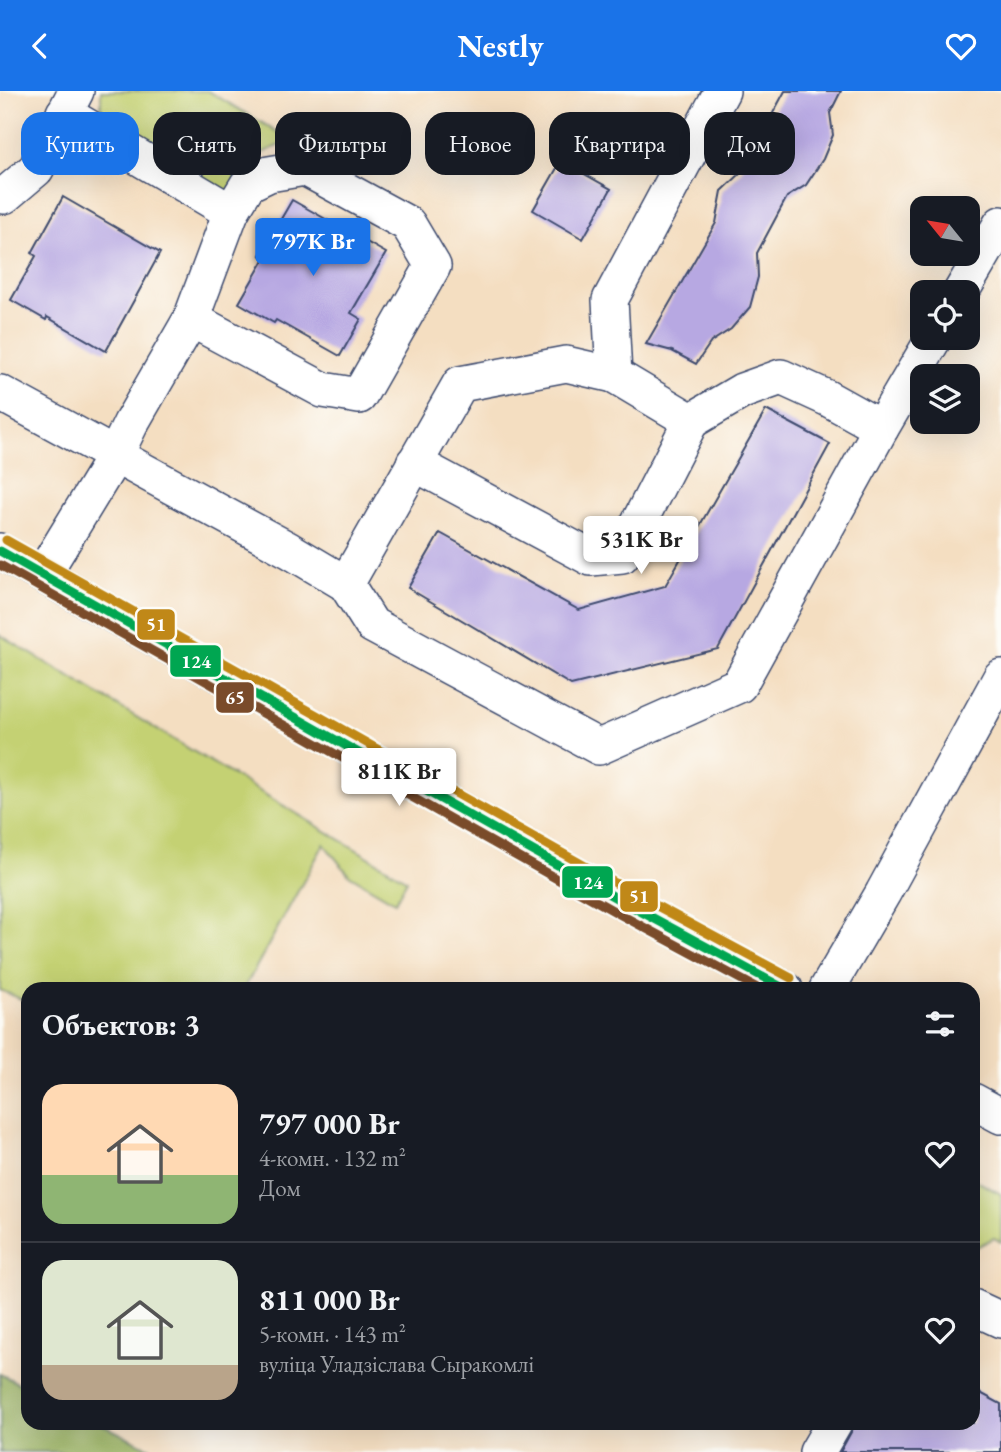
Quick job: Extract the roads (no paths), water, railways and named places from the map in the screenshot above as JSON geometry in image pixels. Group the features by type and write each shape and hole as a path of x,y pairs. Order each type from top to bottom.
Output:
{"street":[{"path":"614,375 610,300 722,91"},
{"path":"1,198 36,169 70,102 230,212"},
{"path":"43,574 115,456 191,319 230,212 248,184 269,174 305,168 408,223 433,266 359,396 323,390 191,319"},
{"path":"968,280 1001,224"},
{"path":"0,393 289,550 346,584 372,625 599,747 738,685 927,350"},
{"path":"346,584 460,384 566,364 614,375 691,421"},
{"path":"414,463 591,558 622,555 691,421 742,391 781,377 827,398 881,428"},
{"path":"0,551 500,833 772,982"},
{"path":"831,982 1001,677"},
{"path":"980,1105 1001,1116"},
{"path":"980,1310 1001,1319"},
{"path":"817,1452 830,1430"}]}
